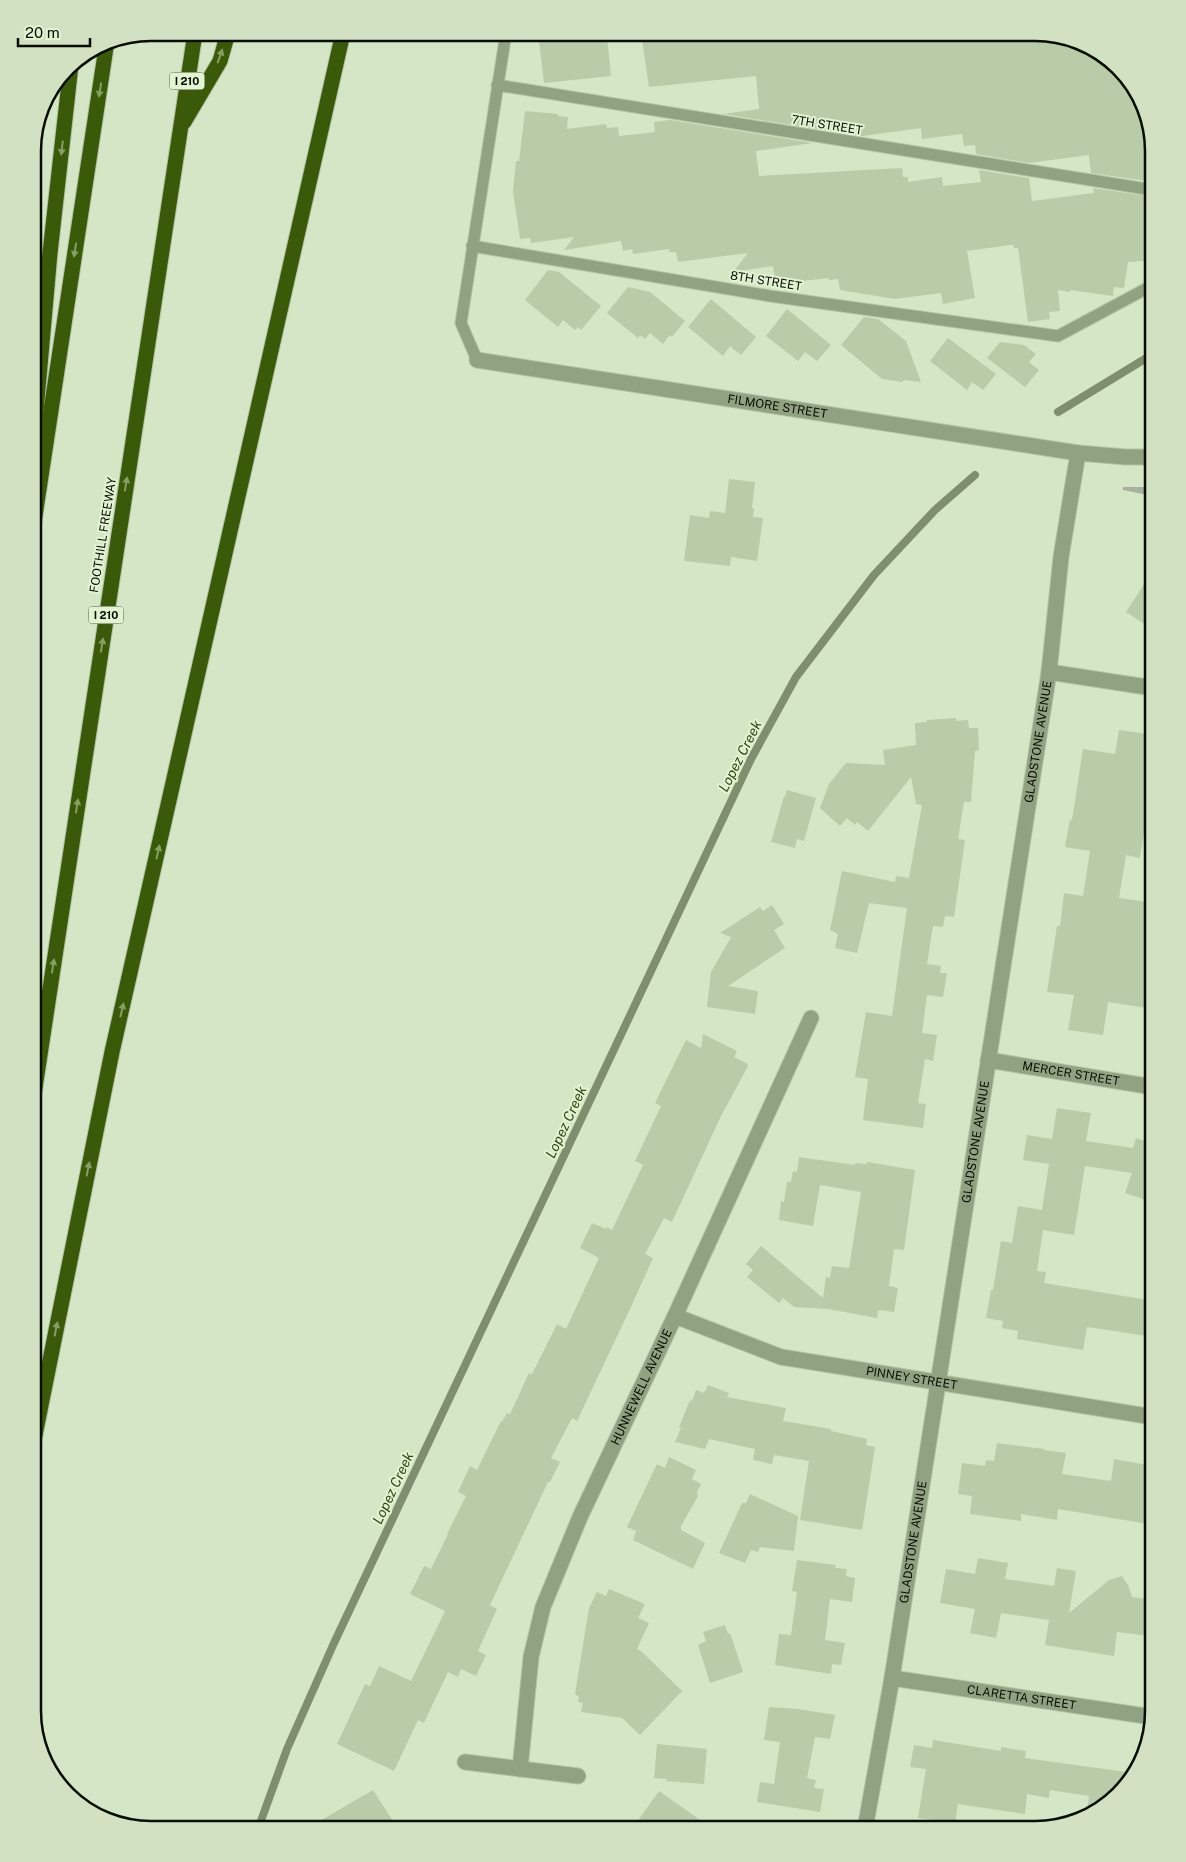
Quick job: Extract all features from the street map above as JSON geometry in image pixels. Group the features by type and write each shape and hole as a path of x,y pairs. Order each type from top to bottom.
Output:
{"highway":[{"name":"FOOTHILL FREEWAY","path":"41,1048 194,41"},
{"path":"180,130 220,61 226,41"},
{"path":"41,1401 114,1042 341,41"},
{"path":"41,476 105,52"},
{"path":"41,355 69,79"}],"street":[{"name":"FILMORE STREET","path":"477,360 1078,453 1145,457"},
{"name":"GLADSTONE AVENUE","path":"867,1821 892,1678 1048,672 1061,557 1078,453"},
{"path":"1048,672 1145,687"},
{"name":"HUNNEWELL AVENUE","path":"520,1769 531,1657 543,1607 580,1517 675,1316 810,1018"},
{"name":"MERCER STREET","path":"988,1060 1145,1086"},
{"name":"PINNEY STREET","path":"675,1316 781,1357 1145,1416"},
{"name":"CLARETTA STREET","path":"892,1678 1145,1716"},
{"path":"465,1762 578,1776"}],"lane":[{"path":"477,360 461,323 505,41"},
{"name":"7TH STREET","path":"497,85 1145,189"},
{"name":"8TH STREET","path":"472,246 770,296 1058,336 1145,290"}],"green space":[{"path":"1123,487 1145,487 1145,494 1123,490"}],"building":[{"path":"539,41 608,41 611,76 544,83"},
{"path":"642,41 1042,41 1056,43 1070,47 1096,60 1126,90 1136,109 1144,137 1145,181 1091,173 1089,155 1029,163 976,154 975,145 964,146 962,134 922,139 921,128 863,136 723,114 759,109 756,76 649,87"},
{"path":"525,111 558,114 558,116 568,117 567,129 606,124 607,128 618,127 619,136 655,132 654,122 670,120 813,143 756,151 759,176 902,168 903,177 908,177 908,182 942,177 943,186 981,182 979,170 1029,178 1032,201 1094,193 1093,188 1145,196 1145,261 1128,262 1124,288 1114,287 1113,296 1058,290 1060,311 1049,312 1050,319 1028,322 1018,248 1014,248 1013,245 967,251 975,298 943,304 941,293 895,299 840,290 838,279 829,280 828,278 785,283 784,278 775,279 773,266 733,272 748,253 678,262 676,252 669,252 669,249 633,254 632,249 623,251 621,241 564,250 574,237 531,243 530,238 520,239 513,191 516,161 519,161"},
{"path":"548,270 559,272 601,306 581,330 578,327 575,330 563,320 558,327 525,300"},
{"path":"628,287 650,292 685,321 672,337 670,335 663,344 650,333 645,339 640,335 638,338 607,313"},
{"path":"711,299 756,337 741,355 730,346 723,356 688,327"},
{"path":"787,309 831,345 817,361 805,352 798,361 766,336"},
{"path":"864,317 878,319 906,341 921,382 882,379 841,345"},
{"path":"948,338 996,374 983,390 972,382 967,390 930,361"},
{"path":"1000,342 1024,345 1036,354 1029,362 1039,370 1025,387 987,358"},
{"path":"729,479 755,482 752,508 754,509 753,517 763,518 757,561 731,557 730,566 684,561 690,515 709,518 710,511 725,513"},
{"path":"1145,583 1145,624 1126,612"},
{"path":"956,718 956,721 968,720 969,728 978,728 979,750 975,751 971,802 964,802 958,839 965,840 954,917 945,916 943,927 933,926 927,964 941,966 940,973 947,973 943,997 927,995 922,1033 937,1035 933,1061 925,1059 918,1103 926,1104 923,1128 863,1120 868,1079 855,1077 866,1012 892,1016 907,908 869,903 857,953 835,948 838,934 830,930 842,871 895,882 896,876 909,878 922,805 916,804 911,777 868,831 857,822 855,825 847,818 840,826 820,808 829,784 846,763 885,765 883,750 916,745 915,723 927,722 927,720"},
{"path":"1119,730 1145,734 1145,826 1140,858 1126,855 1119,898 1145,902 1145,1008 1108,1002 1103,1035 1068,1030 1074,995 1047,992 1057,926 1060,926 1064,893 1083,896 1090,851 1065,847 1070,819 1072,820 1083,749 1115,754"},
{"path":"787,790 816,798 804,841 797,839 795,848 771,842"},
{"path":"772,905 784,924 774,930 785,948 728,986 758,991 755,1014 707,1007 711,972 731,937 720,933 760,907 763,911"},
{"path":"703,1034 737,1051 734,1057 748,1064 747,1068 720,1118 672,1222 664,1218 645,1254 653,1258 630,1309 577,1421 572,1418 551,1458 560,1462 550,1482 548,1482 490,1605 497,1609 478,1651 486,1655 476,1676 461,1669 458,1677 448,1672 424,1723 418,1720 394,1771 337,1744 365,1684 370,1686 379,1666 411,1681 445,1611 410,1594 424,1566 431,1569 466,1496 458,1492 470,1466 477,1470 501,1421 507,1413 510,1414 529,1373 532,1374 557,1324 566,1329 599,1258 580,1248 592,1223 612,1230 643,1165 635,1161 661,1106 655,1103 686,1040 701,1048"},
{"path":"1057,1108 1091,1113 1086,1141 1133,1148 1136,1138 1145,1141 1145,1200 1125,1193 1132,1173 1085,1166 1074,1235 1043,1230 1037,1271 1046,1272 1044,1283 1145,1300 1145,1336 1087,1327 1083,1350 1017,1339 1018,1331 1002,1328 1003,1321 986,1318 991,1290 993,1290 1001,1241 1012,1243 1018,1206 1042,1210 1049,1164 1023,1160 1027,1135 1052,1139"},
{"path":"799,1157 855,1165 855,1163 867,1164 867,1162 915,1170 904,1250 894,1249 889,1286 898,1288 894,1312 880,1310 878,1311 877,1318 828,1309 794,1307 783,1298 779,1303 747,1277 753,1270 746,1264 761,1246 823,1298 826,1277 830,1278 832,1266 849,1268 861,1192 820,1185 813,1226 779,1220 781,1201 784,1202 787,1182 791,1182 793,1171 797,1172"},
{"path":"708,1385 729,1393 727,1397 786,1408 783,1421 831,1429 831,1431 867,1439 866,1445 875,1447 862,1530 800,1520 809,1461 774,1455 772,1464 753,1460 755,1449 709,1439 705,1449 675,1442 690,1400 692,1401 696,1390 704,1393"},
{"path":"997,1443 1066,1453 1062,1474 1111,1481 1114,1459 1145,1464 1145,1524 1058,1509 1057,1520 1021,1514 1021,1521 970,1514 972,1496 958,1494 962,1463 985,1466 986,1460 994,1461"},
{"path":"669,1457 696,1470 692,1479 701,1484 697,1492 698,1496 681,1526 681,1530 705,1543 693,1569 633,1540 636,1531 627,1527 657,1464 665,1468"},
{"path":"750,1494 798,1516 794,1551 760,1547 758,1552 751,1550 745,1563 719,1553 742,1503 746,1503"},
{"path":"978,1558 1008,1563 1005,1579 1054,1586 1057,1568 1076,1571 1069,1613 1109,1580 1122,1576 1128,1585 1132,1597 1145,1599 1145,1636 1117,1632 1114,1656 1045,1645 1049,1620 1001,1613 996,1638 970,1633 975,1609 940,1603 946,1569 975,1574"},
{"path":"797,1560 836,1565 835,1568 847,1569 846,1576 855,1578 852,1602 830,1599 825,1640 845,1643 841,1665 832,1664 831,1674 775,1665 779,1634 791,1635 797,1592 792,1591"},
{"path":"609,1589 645,1604 638,1618 649,1623 637,1649 683,1692 640,1735 622,1718 581,1712 583,1703 578,1702 579,1697 575,1694 589,1608 597,1592 606,1596"},
{"path":"725,1625 728,1634 730,1633 743,1672 710,1683 698,1645 706,1641 703,1632"},
{"path":"769,1707 798,1709 835,1715 830,1739 815,1737 807,1778 816,1780 814,1788 824,1789 820,1812 757,1802 760,1782 774,1784 780,1742 764,1740"},
{"path":"933,1740 1001,1751 1001,1747 1026,1751 1025,1758 1126,1772 1102,1798 1087,1807 1089,1796 1050,1790 1049,1798 1027,1794 1025,1814 958,1804 955,1821 940,1821 918,1818 926,1769 910,1767 914,1745 932,1748"},
{"path":"657,1744 707,1749 704,1784 666,1781 667,1779 654,1778"},
{"path":"373,1790 393,1821 320,1821"},
{"path":"659,1791 702,1821 638,1821"}],"waterway":[{"name":"Lopez Creek","path":"1058,412 1145,359"},
{"name":"Lopez Creek","path":"261,1821 287,1749 334,1643 751,759 796,677 874,575 935,510 975,475"}]}
